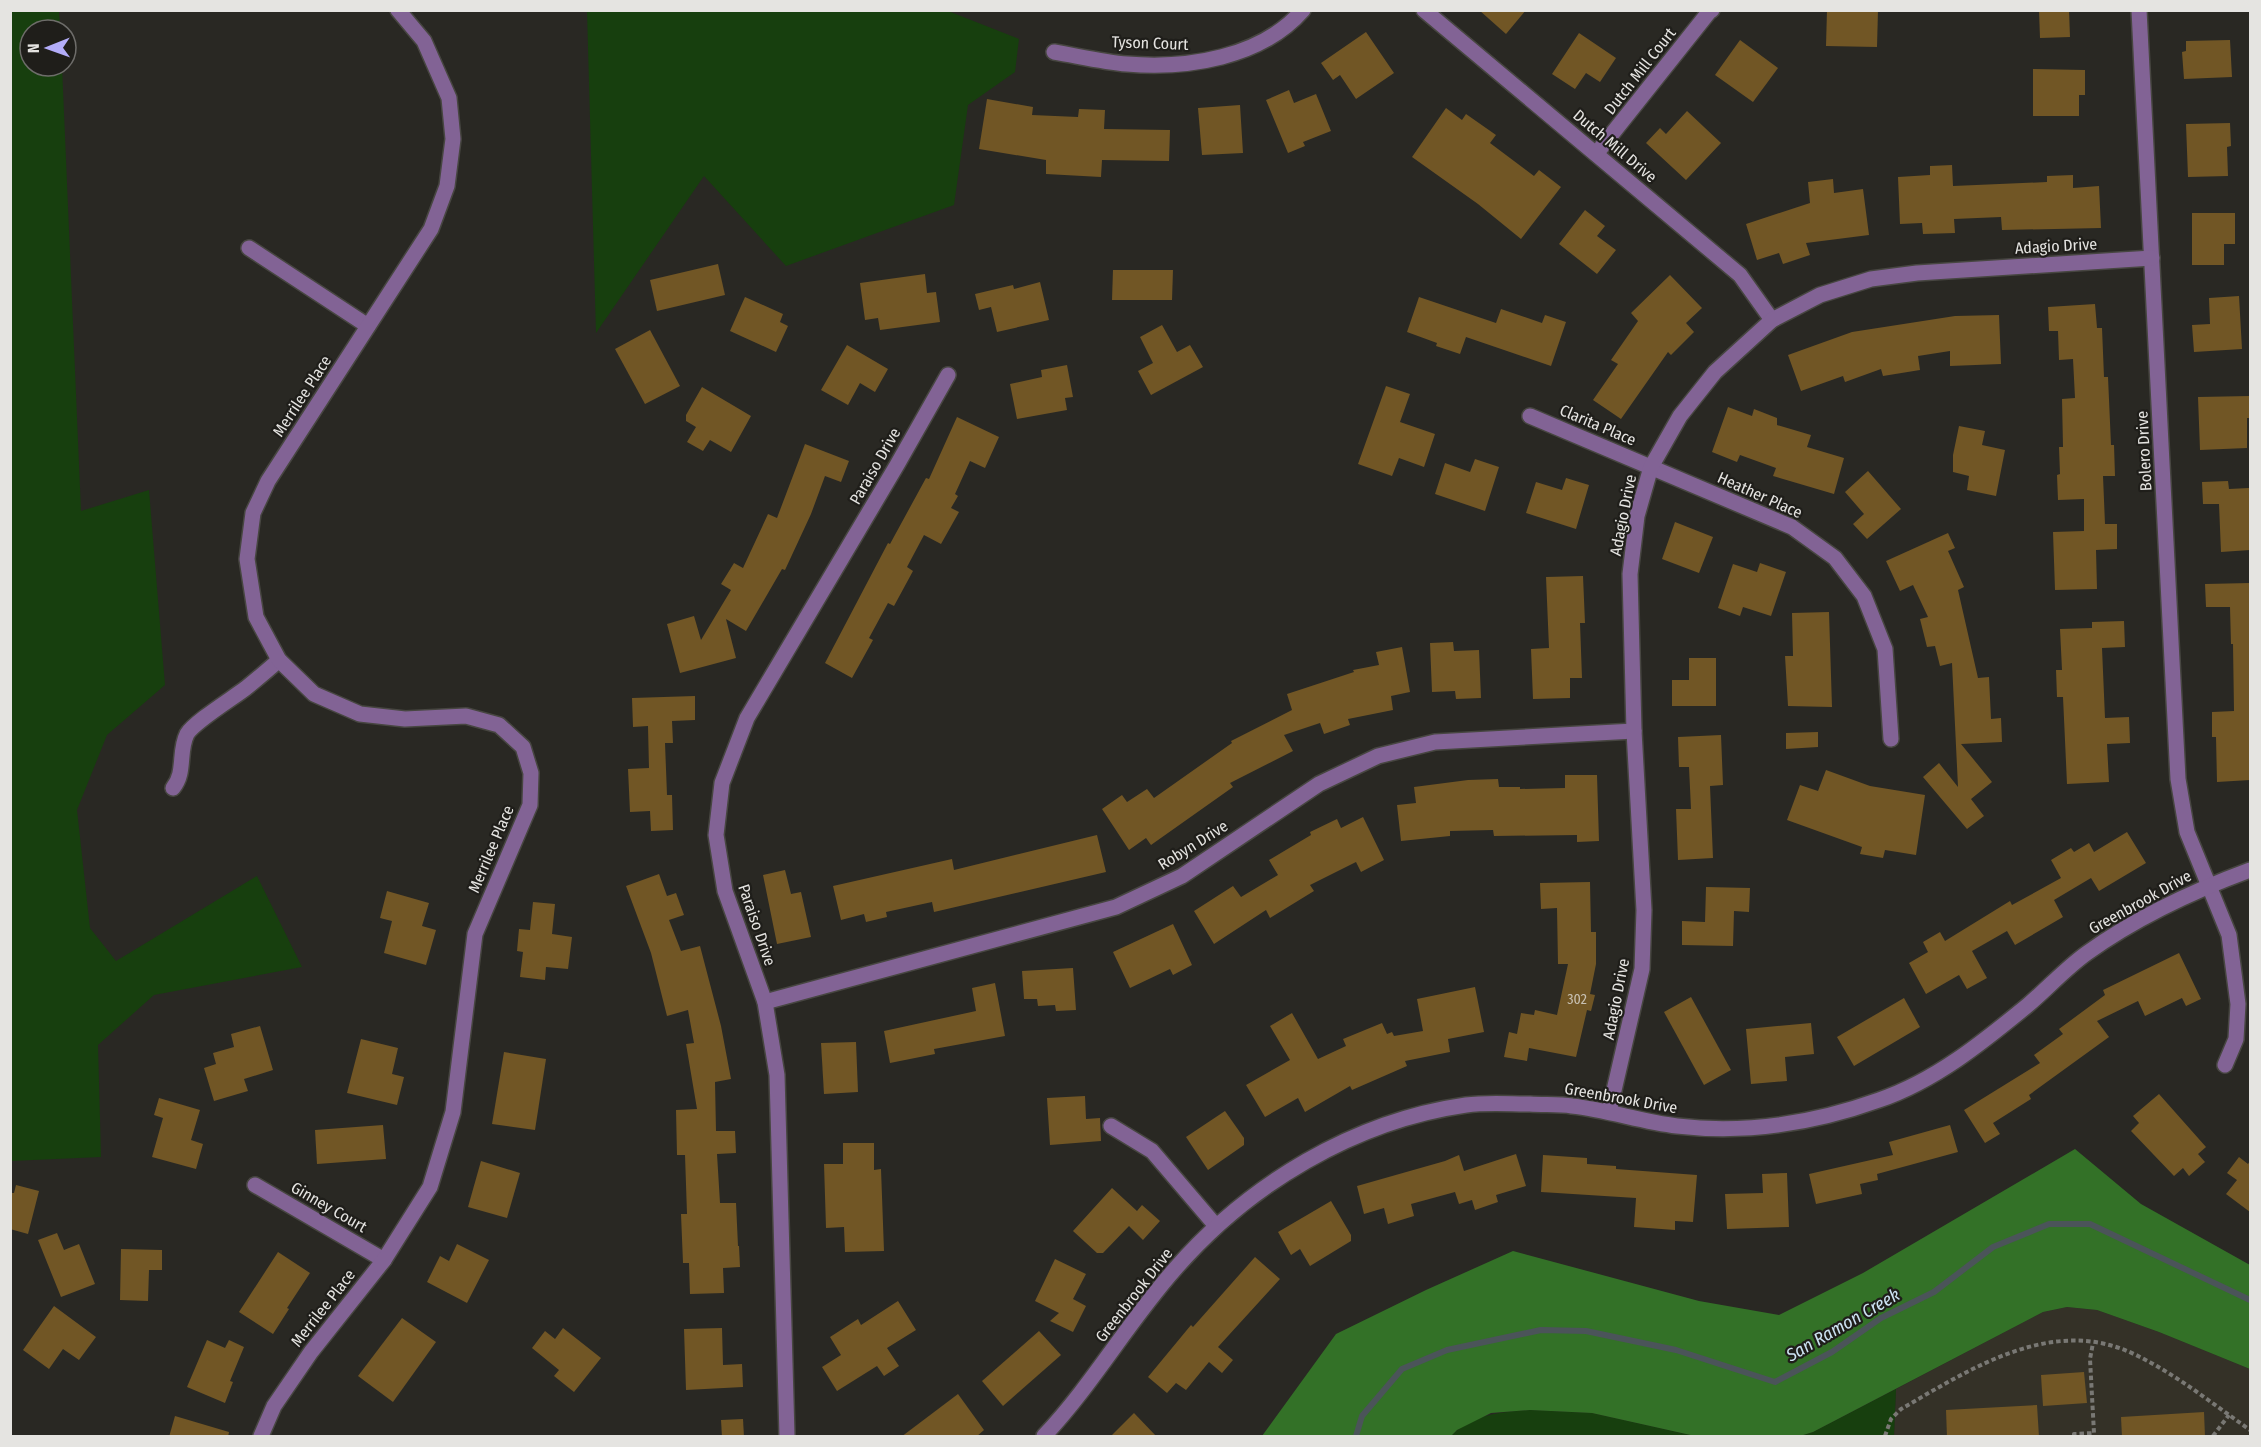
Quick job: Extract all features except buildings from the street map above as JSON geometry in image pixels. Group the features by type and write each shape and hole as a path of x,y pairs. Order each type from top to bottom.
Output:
{"street":[{"name":"Merrilee Place","path":"261,1437 274,1406 311,1352 384,1260 430,1187 453,1112 475,934 530,805 531,772 523,747 499,725 465,716 405,719 360,714 314,694 279,660 256,617 248,559 254,513 268,481 431,229 447,186 453,139 448,98 424,41 398,10"},
{"name":"Tyson Court","path":"1054,52 1127,64 1191,64 1240,52 1289,26 1303,10"},
{"name":"Dutch Mill Drive","path":"1424,10 1740,275 1772,320"},
{"name":"Dutch Mill Court","path":"1596,154 1712,10"},
{"name":"Bolero Drive","path":"2139,10 2178,779 2187,832 2229,935 2238,1004 2235,1039 2225,1065"},
{"path":"249,248 368,326"},
{"name":"Adagio Drive","path":"1609,1112 1642,969 1644,910 1634,731 1630,574 1638,516 1651,467 1680,416 1715,372 1772,320 1820,295 1871,279 1917,273 2152,258"},
{"name":"Paraiso Drive","path":"787,1437 777,1075 765,1002 725,891 716,835 722,783 747,717 948,375"},
{"name":"Clarita Place","path":"1530,416 1651,467"},
{"name":"Heather Place","path":"1651,467 1792,527 1835,558 1864,596 1886,649 1891,739"},
{"path":"173,788 179,781 183,748 188,731 279,660"},
{"name":"Robyn Drive","path":"765,1002 1116,907 1182,876 1318,784 1378,756 1435,742 1634,731"},
{"name":"Greenbrook Drive","path":"1044,1437 1072,1407 1151,1297 1176,1267 1216,1226 1273,1182 1326,1150 1371,1130 1424,1113 1470,1105 1570,1105 1677,1126 1732,1129 1779,1126 1839,1113 1881,1100 1925,1081 2027,1005 2085,954 2145,916 2207,885 2250,870"},
{"path":"1111,1126 1152,1151 1216,1226"},
{"name":"Ginney Court","path":"255,1185 384,1260"}],"path":[{"path":"1885,1437 1892,1419 1901,1409 1979,1366 2021,1348 2042,1342 2074,1340 2134,1354 2165,1371 2250,1431"},
{"path":"2074,1437 2074,1434 2094,1433 2090,1359 2093,1343"},
{"path":"2213,1437 2229,1415"}],"shaded area":[{"path":"2067,1307 2097,1310 2250,1369 2250,1436 1894,1436 1896,1389 2043,1312"}],"green space":[{"path":"10,11 59,11 59,18 18,18 18,78 63,78 81,511 149,490 165,685 107,735 77,810 90,928 116,961 257,876 302,967 154,995 98,1045 101,1157 11,1161"},
{"path":"587,11 948,11 1019,39 1015,72 968,105 954,205 786,266 704,176 596,333"},
{"path":"2075,1149 2141,1204 2250,1265 2250,1369 2097,1310 2067,1307 2043,1312 1813,1432 1800,1436 1695,1436 1592,1413 1530,1410 1491,1413 1457,1430 1451,1436 1262,1436 1336,1334 1513,1251 1699,1301 1779,1315 1863,1273"},
{"path":"1896,1389 1894,1436 1800,1436 1813,1432"},
{"path":"1530,1410 1592,1413 1695,1436 1451,1436 1468,1423 1478,1419 1498,1413"}],"waterway":[{"name":"San Ramon Creek","path":"1356,1436 1362,1416 1402,1369 1447,1350 1541,1330 1586,1331 1676,1350 1775,1382 1832,1352 1881,1318 1934,1292 1993,1247 2049,1224 2090,1224 2250,1300"}]}
